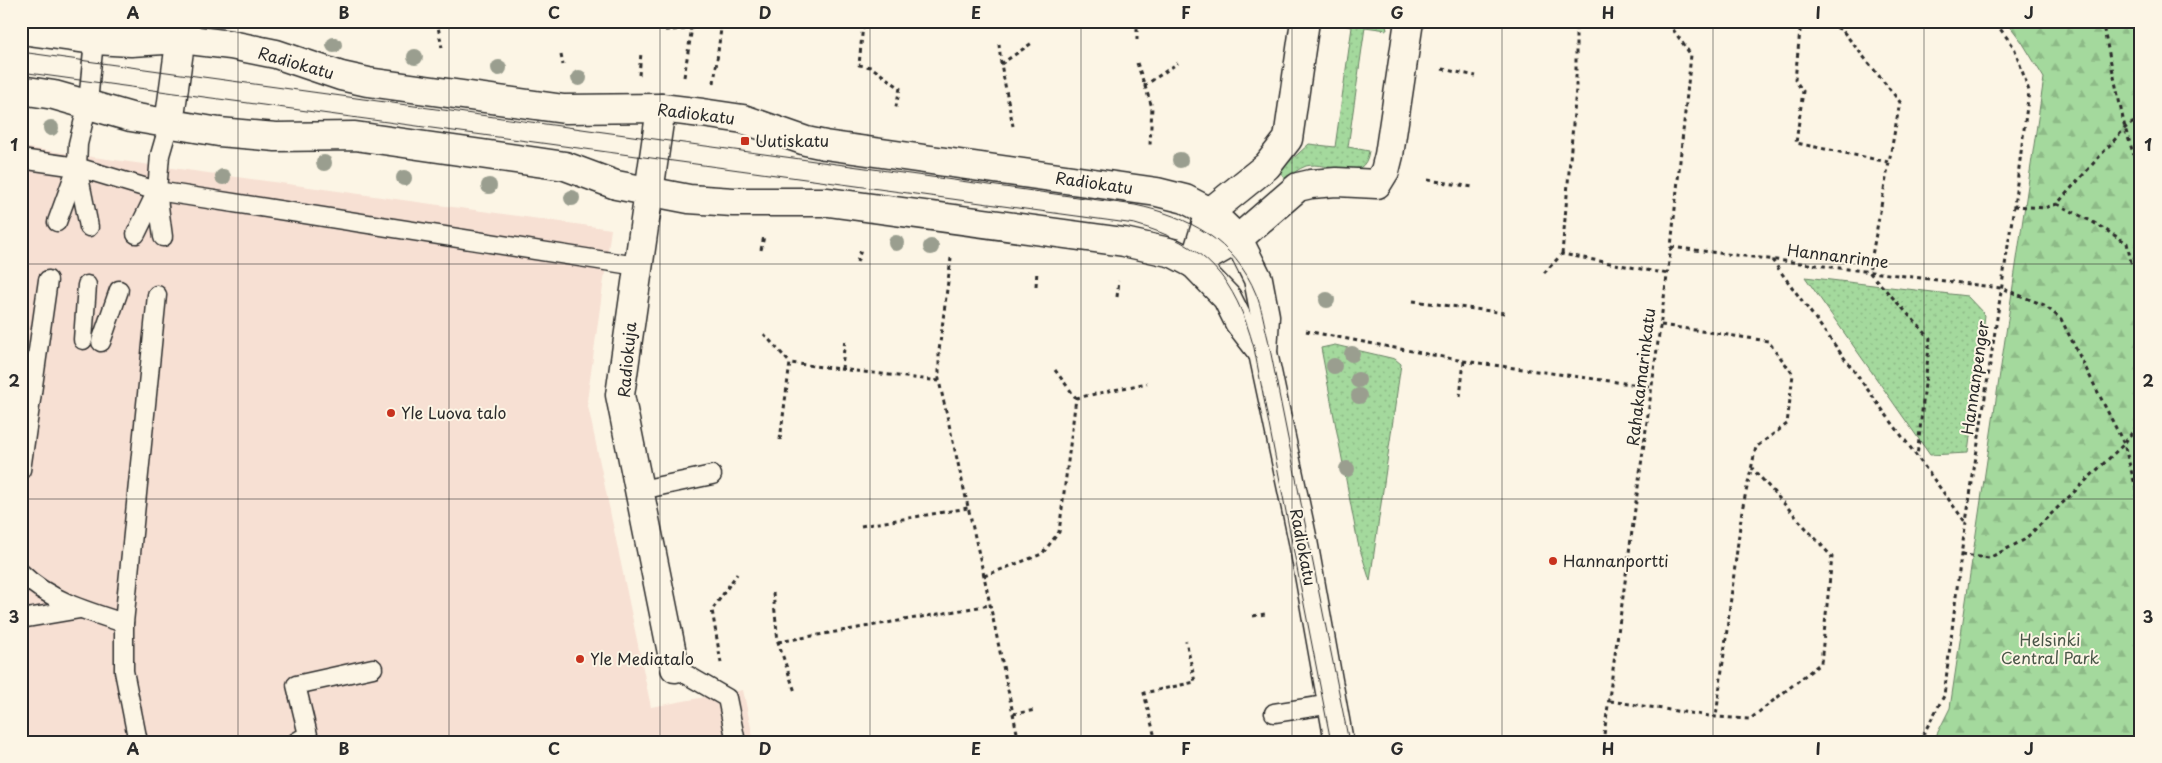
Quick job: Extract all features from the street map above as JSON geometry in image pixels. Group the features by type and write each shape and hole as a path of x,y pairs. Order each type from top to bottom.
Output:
{"street":[{"path":"1194,264 1210,212 1267,166 1288,139 1305,21"},
{"path":"1194,264 1238,239 1298,187 1336,182 1366,185 1377,184 1385,171 1389,155 1409,21"},
{"name":"Radiokatu","path":"21,30 83,33 131,42 182,30 231,46 276,54 340,76 368,82 564,109 661,108 743,119 806,141 825,145 1157,192 1185,199 1210,212 1238,239 1258,279 1265,316 1263,353 1303,541 1339,742"},
{"path":"169,124 182,30"},
{"name":"Radiokatu","path":"21,90 54,95 131,117 219,132 276,137 355,136 555,164 616,185 689,199 733,202 828,202 1124,242 1173,253 1194,264 1227,298 1239,322 1263,353"},
{"name":"Radiokuja","path":"661,108 647,192 620,395 641,490 675,668"}],"lane":[{"path":"83,33 88,104 78,144 77,167 89,227"},
{"path":"163,237 157,191 160,155 169,124"},
{"path":"21,159 77,167 157,191 638,266"},
{"path":"57,222 77,167"},
{"path":"136,234 157,191"},
{"path":"21,470 48,280"},
{"path":"83,340 87,286"},
{"path":"101,342 118,290"},
{"path":"138,742 124,671 124,623 157,296"},
{"path":"641,490 712,474"},
{"path":"21,573 80,610 124,623"},
{"path":"21,619 80,610"},
{"path":"296,742 308,735 296,685 373,668"},
{"path":"675,668 728,698 736,742"},
{"path":"1274,713 1332,704"}],"path":[{"path":"438,21 442,48"},
{"path":"661,108 683,81 693,21"},
{"path":"716,72 722,21"},
{"path":"1137,21 1137,40"},
{"path":"1544,272 1562,254 1576,89 1576,21"},
{"name":"Rahakamarinkatu","path":"1603,742 1654,387 1672,247 1691,55 1667,21"},
{"path":"1801,21 1794,80 1803,91 1796,143 1888,162"},
{"path":"1822,21 1842,30 1900,102 1869,272 1930,338 1917,457"},
{"name":"Hannanpenger","path":"1919,742 1944,696 1961,555 2014,206 2029,91 2014,47 1994,21"},
{"path":"2102,21 2125,128 2141,177"},
{"path":"863,25 860,65 871,66 900,88 895,111"},
{"path":"665,30 692,29"},
{"path":"1001,64 1032,43"},
{"path":"999,44 1013,126"},
{"path":"639,75 641,53"},
{"path":"561,55 563,65"},
{"path":"1137,63 1152,107 1150,145"},
{"path":"1144,86 1178,63"},
{"path":"1442,69 1476,76"},
{"path":"2014,206 2044,208 2057,204 2125,128 2141,117"},
{"path":"1428,180 1473,187"},
{"path":"2057,204 2091,220 2127,243 2130,262 2141,250"},
{"path":"761,250 764,232"},
{"path":"857,262 862,247"},
{"name":"Hannanrinne","path":"1672,247 2001,288 2044,304 2061,319 2124,444 2141,507"},
{"path":"1562,254 1668,274"},
{"path":"951,258 939,351 939,380 984,576 1018,742"},
{"path":"1772,260 1966,523"},
{"path":"1036,286 1037,270"},
{"path":"1117,297 1119,281"},
{"path":"1413,301 1505,313"},
{"path":"1661,325 1768,341 1793,374 1787,424 1756,446 1742,510 1716,717"},
{"path":"1306,331 1464,361 1654,387"},
{"path":"764,334 790,363 939,380"},
{"path":"842,369 845,338"},
{"path":"1460,397 1464,361"},
{"path":"780,440 790,363"},
{"path":"984,576 1042,554 1060,532 1076,398 1055,370"},
{"path":"1076,398 1147,383"},
{"path":"1961,555 1989,558 2024,540 2124,444 2141,420"},
{"path":"1610,701 1716,717 1750,720 1821,663 1832,557 1752,467"},
{"path":"861,526 968,508"},
{"path":"728,698 712,610 737,574"},
{"path":"773,593 778,642 795,692"},
{"path":"778,642 990,605"},
{"path":"1254,616 1265,614"},
{"path":"1156,742 1144,693 1195,682 1186,641"},
{"path":"1013,714 1036,710"}],"shaded area":[{"path":"21,147 611,229 587,401 651,707 743,690 754,742 21,742"}],"green space":[{"path":"1325,21 1385,21 1387,30 1365,27 1348,147 1369,151 1366,162 1360,168 1344,170 1315,165 1306,166 1286,179 1279,171 1309,144 1335,147 1352,27"},
{"name":"Helsinki Central Park","path":"2006,21 2141,21 2141,742 1933,742 1950,708 2044,78 2022,42"},
{"path":"1805,277 1967,296 1985,315 1968,453 1930,455"},
{"path":"1335,345 1395,359 1401,364 1370,581 1358,543 1321,348"}],"tram line":[{"path":"21,52 1135,205 1173,216 1191,224 1208,234 1236,259 1247,275 1260,305 1349,742"},
{"path":"21,72 1135,224 1160,232 1181,242 1214,267 1227,283 1246,323 1254,348 1331,742"}],"place":[{"name":"Uutiskatu","path":"745,141"},
{"name":"Yle Luova talo","path":"391,413"},
{"name":"Hannanportti","path":"1553,561"},
{"name":"Yle Mediatalo","path":"580,659"}]}
